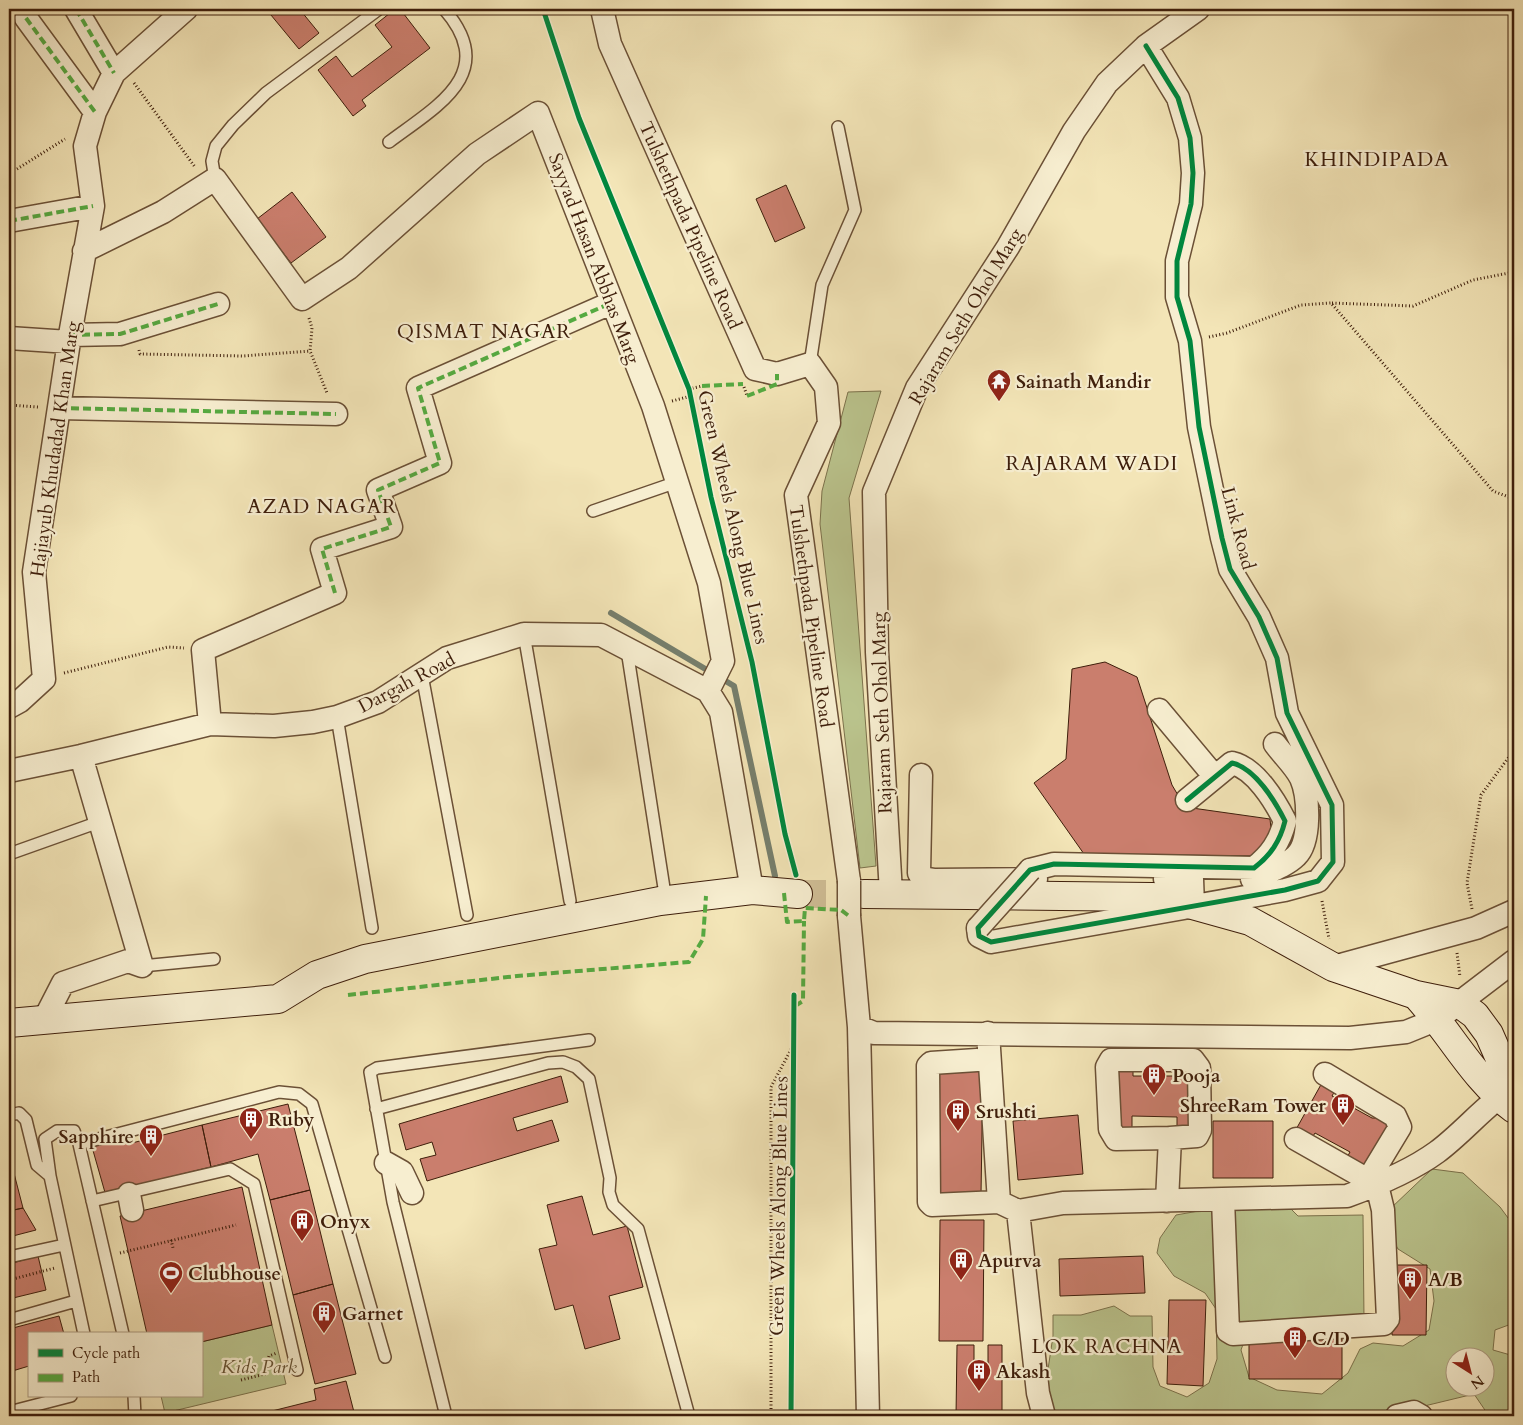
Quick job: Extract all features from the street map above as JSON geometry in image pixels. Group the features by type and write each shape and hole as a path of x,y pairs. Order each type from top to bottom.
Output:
{"street":[{"path":"76,9 118,69 186,9"},
{"name":"Tulshethpada Pipeline Road","path":"602,9 610,44 755,368 777,374 810,364 826,387 829,422 796,495 856,888 849,916 859,1027 868,1416"},
{"name":"Rajaram Seth Ohol Marg","path":"891,893 877,652 874,492 917,388 1008,247 1074,131 1107,83 1146,46 1198,9"},
{"path":"26,18 94,117"},
{"name":"Link Road","path":"1146,46 1178,98 1190,138 1193,173 1191,204 1177,261 1177,297 1190,341 1199,426 1230,569 1259,617 1274,650 1287,713 1332,805 1333,862 1319,880"},
{"name":"Hajiayub Khudadad Khan Marg","path":"44,678 34,572 69,338 93,206 85,146 94,117 118,69"},
{"name":"Sayyad Hasan Abbhas Marg","path":"211,181 302,299 350,268 477,154 538,113 653,406 709,583 723,661 710,687"},
{"path":"84,251 163,212 211,181"},
{"path":"9,221 93,206"},
{"path":"210,724 203,650 335,593 322,549 391,527 378,490 440,463 418,388 611,303"},
{"path":"9,338 69,338 120,334 218,304"},
{"path":"59,408 336,414"},
{"name":"Dargah Road","path":"9,771 82,756 210,724 274,726 313,722 337,717 378,702 447,658 524,634 601,635 627,650 710,687"},
{"path":"9,707 20,701 44,678"},
{"path":"710,687 721,712 752,890"},
{"path":"1159,710 1215,776"},
{"path":"1244,897 1242,888 1246,882 1297,855 1306,840 1306,799 1301,778 1275,744"},
{"path":"82,756 99,822 142,966"},
{"path":"1187,800 1232,763 1242,765 1272,796 1285,820 1281,838 1266,858 1254,868 1054,864 1030,870 978,928 979,936 991,942 1285,890 1319,880"},
{"path":"921,775 919,873 922,878 928,880 1192,880 1194,906"},
{"path":"888,858 920,856"},
{"path":"856,888 891,893 1152,897 1172,899 1250,921 1333,967 1416,995 1460,1004 1475,1015 1489,1034 1510,1096"},
{"path":"9,1023 45,1018 278,999 317,975 365,959 660,902 752,890 798,894"},
{"path":"1333,967 1476,928 1514,911"},
{"path":"45,1018 63,983 128,961 142,966"},
{"path":"859,1027 874,1033 1350,1038 1406,1032 1438,1019 1514,962"},
{"path":"1416,995 1438,1019 1461,1053 1510,1096"},
{"path":"988,1033 1008,1206 1038,1393 1044,1416"},
{"path":"977,1060 931,1063 928,1066 929,1202 932,1205 1008,1206 1347,1196 1437,1152 1510,1096"},
{"path":"1111,1060 1193,1060 1199,1068 1200,1130 1193,1138 1170,1138 1116,1139 1110,1129 1107,1067 1111,1060"},
{"path":"1325,1074 1395,1116 1400,1122 1400,1127 1372,1183"},
{"path":"1167,1201 1170,1138"},
{"path":"1223,1199 1228,1331 1233,1334 1384,1324 1388,1319 1383,1210 1372,1183 1296,1139"},
{"path":"386,1163 402,1172 412,1193"},
{"path":"1397,1416 1414,1412 1421,1416"}],"lane":[{"path":"211,181 212,161 216,146 233,125 266,93 378,9"},
{"path":"389,142 444,100 457,87 465,70 467,49 455,21 444,9"},
{"path":"810,364 822,285 856,210 838,127"},
{"path":"593,511 677,482"},
{"path":"524,634 570,901"},
{"path":"627,650 664,888"},
{"path":"422,675 466,915"},
{"path":"337,717 372,928"},
{"path":"9,854 99,822"},
{"path":"142,966 214,959"},
{"path":"446,1416 393,1202 370,1072 376,1068 589,1040"},
{"path":"376,1109 548,1063 563,1062 576,1067 589,1079 610,1178 611,1198 613,1204 638,1229 689,1416"},
{"path":"79,1144 279,1092 299,1094 312,1104 385,1357"},
{"path":"9,1115 19,1113 26,1120 37,1165 50,1176"},
{"path":"84,1332 50,1176 45,1139 57,1131 74,1131 79,1144 123,1332"},
{"path":"92,1201 131,1202 230,1168 254,1184 298,1370"},
{"path":"9,1257 64,1244"},
{"path":"9,1320 76,1301"},
{"path":"9,1412 63,1398"},
{"path":"134,1398 135,1416"}],"path":[{"path":"118,69 211,181"},
{"path":"17,169 94,117"},
{"path":"1190,341 1227,333 1301,305 1331,303 1413,306 1472,280 1514,272"},
{"path":"1331,303 1493,491 1514,499"},
{"path":"137,328 140,354 244,356 310,351"},
{"path":"312,328 310,351 336,414"},
{"path":"743,384 747,396"},
{"path":"689,389 702,386"},
{"path":"9,405 59,408"},
{"path":"44,678 168,647 203,650"},
{"path":"1467,883 1481,795 1514,750"},
{"path":"1319,880 1333,967"},
{"path":"771,1416 771,1087 795,1042"},
{"path":"128,1251 236,1225"},
{"path":"171,1240 173,1248"},
{"path":"9,1280 57,1267"},
{"path":"241,1380 265,1374 269,1356 293,1350"}],"green space":[{"path":"881,391 849,498 876,866 860,868 820,524 822,491 848,392"},
{"path":"1432,1169 1463,1173 1500,1207 1514,1226 1514,1323 1495,1330 1493,1348 1446,1348 1446,1398 1457,1398 1383,1416 1056,1416 1048,1408 1047,1376 1053,1336 1053,1315 1081,1315 1114,1306 1130,1316 1152,1316 1153,1367 1160,1386 1187,1397 1209,1383 1217,1359 1216,1309 1205,1293 1174,1276 1157,1253 1160,1238 1176,1215 1210,1209 1287,1205 1298,1216 1363,1215 1364,1320 1251,1322 1241,1350 1249,1377 1277,1390 1322,1394 1348,1373 1360,1349 1373,1343 1403,1346 1429,1330 1434,1301 1430,1269 1398,1249 1387,1229 1390,1209"},
{"name":"Kids Park","path":"272,1325 286,1384 165,1413 161,1398 202,1398 202,1342"},
{"path":"1496,1351 1514,1356 1514,1416 1489,1416 1477,1398 1496,1398"}],"building":[{"path":"266,9 303,9 301,11 319,33 299,49"},
{"path":"395,9 400,9 430,48 362,100 366,106 353,116 318,70 336,56 352,77 392,47 375,25"},
{"path":"786,185 805,228 775,242 756,199"},
{"path":"292,192 326,237 291,263 257,219"},
{"path":"1105,662 1137,677 1172,785 1185,807 1270,819 1272,838 1254,856 1084,854 1034,783 1066,759 1072,669"},
{"name":"Pooja","path":"1116,1066 1133,1066 1133,1076 1181,1076 1181,1067 1193,1067 1193,1129 1177,1129 1177,1117 1132,1116 1132,1129 1115,1129"},
{"name":"Srushti","path":"935,1070 983,1071 981,1194 934,1194"},
{"path":"561,1076 568,1102 513,1118 517,1131 552,1120 559,1141 427,1181 420,1159 436,1155 432,1142 406,1150 399,1124"},
{"name":"ShreeRam Tower","path":"1323,1081 1336,1089 1332,1096 1372,1118 1391,1118 1372,1166 1345,1161 1350,1152 1315,1133 1310,1141 1294,1133"},
{"name":"Ruby","path":"288,1104 310,1190 270,1200 258,1154 211,1167 202,1125"},
{"path":"1078,1115 1083,1174 1018,1180 1013,1121"},
{"path":"1213,1121 1273,1121 1273,1178 1213,1178"},
{"name":"Sapphire","path":"202,1125 211,1167 145,1183 106,1196 92,1147 131,1137 132,1143"},
{"path":"9,1154 23,1208 9,1211"},
{"path":"242,1187 272,1325 202,1342 202,1332 147,1332 120,1216"},
{"name":"Onyx","path":"310,1190 333,1284 293,1295 270,1200"},
{"path":"582,1196 593,1235 627,1226 643,1287 609,1296 620,1339 585,1349 573,1305 555,1310 539,1249 557,1245 547,1205"},
{"path":"23,1208 36,1230 9,1237 9,1211"},
{"name":"Apurva","path":"940,1220 984,1220 983,1341 939,1341"},
{"path":"38,1256 46,1290 9,1299 9,1264"},
{"path":"1143,1256 1145,1293 1060,1296 1059,1259"},
{"name":"A/B","path":"1393,1265 1427,1265 1426,1335 1392,1335"},
{"name":"Garnet","path":"333,1284 356,1374 315,1384 293,1295"},
{"path":"1169,1300 1206,1300 1203,1386 1167,1384"},
{"path":"59,1316 63,1332 28,1332 28,1366 9,1372 9,1329"},
{"name":"C/D","path":"1249,1339 1342,1339 1342,1379 1249,1379"},
{"name":"Akash","path":"957,1345 974,1345 974,1368 988,1368 988,1345 1002,1345 1002,1416 956,1416"},
{"path":"346,1381 355,1416 252,1416 316,1400 314,1389"}],"waterway":[{"path":"611,613 734,686 775,876"}],"tunnel":[{"path":"798,894 864,894"}],"marked path":[{"path":"76,9 114,73"},
{"path":"26,18 95,112"},
{"path":"9,221 93,206"},
{"path":"335,593 322,549 391,527 378,490 440,463 418,388 611,303"},
{"path":"70,335 120,334 218,304"},
{"path":"747,396 777,384 777,374"},
{"path":"702,386 743,384"},
{"path":"59,408 336,414"},
{"path":"784,893 787,922 804,921 805,908 841,910 849,916"},
{"path":"348,995 517,976 689,962 703,939 706,896"},
{"path":"795,1006 803,1001 804,921"}],"cycle path":[{"name":"Green Wheels Along Blue Lines","path":"543,9 579,118 689,389 711,497 752,662 785,834 796,875"},
{"path":"1146,46 1178,98 1190,138 1193,173 1191,204 1177,261 1177,297 1190,341 1199,427 1222,538 1230,569 1259,617 1277,658 1287,713 1332,805 1333,862 1318,881 1285,890 991,942 979,936 978,928 1030,870 1054,864 1254,868 1274,847 1285,821 1270,795 1256,778 1249,771 1232,763 1187,800"},
{"name":"Green Wheels Along Blue Lines","path":"791,1416 794,995"}],"place":[{"name":"Sainath Mandir","path":"999,402"},
{"name":"Pooja","path":"1154,1096"},
{"name":"ShreeRam Tower","path":"1343,1126"},
{"name":"Srushti","path":"958,1132"},
{"name":"Ruby","path":"251,1140"},
{"name":"Sapphire","path":"151,1157"},
{"name":"Onyx","path":"302,1242"},
{"name":"Apurva","path":"961,1281"},
{"name":"Clubhouse","path":"171,1294"},
{"name":"A/B","path":"1410,1300"},
{"name":"Garnet","path":"324,1334"},
{"name":"C/D","path":"1295,1359"},
{"name":"Akash","path":"979,1392"}],"district":[{"name":"KHINDIPADA","path":"1377,159"},
{"name":"QISMAT NAGAR","path":"484,331"},
{"name":"RAJARAM WADI","path":"1092,463"},
{"name":"AZAD NAGAR","path":"322,506"},
{"name":"LOK RACHNA","path":"1107,1346"}]}
